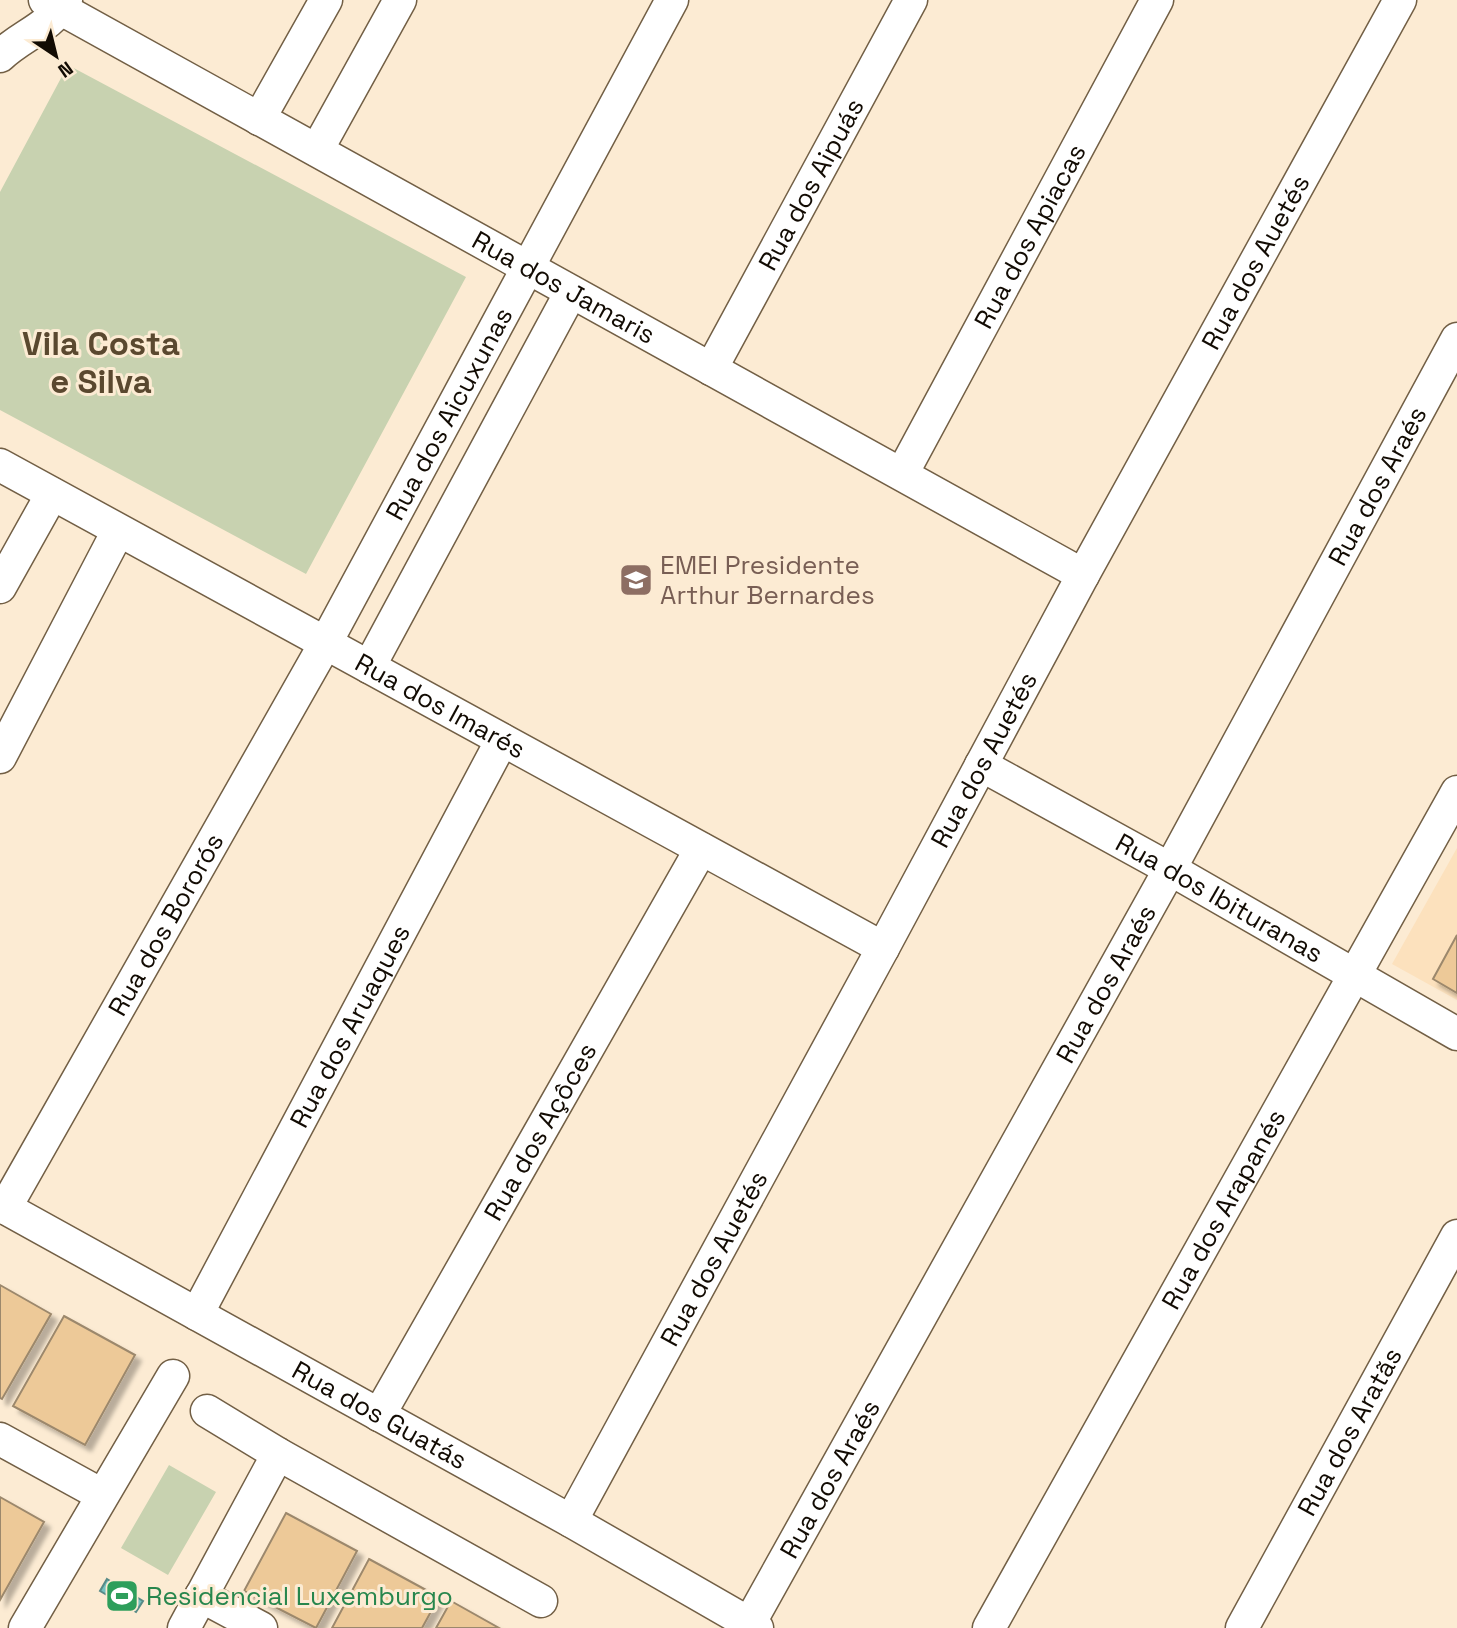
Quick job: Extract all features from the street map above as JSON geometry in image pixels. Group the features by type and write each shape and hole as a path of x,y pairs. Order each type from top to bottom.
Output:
{"street":[{"path":"259,119 326,0"},
{"path":"317,150 400,0"},
{"name":"Rua dos Aicuxunas","path":"326,644 672,0"},
{"name":"Rua dos Aipuás","path":"711,369 911,0"},
{"name":"Rua dos Apiacas","path":"902,474 1157,0"},
{"name":"Rua dos Auetés","path":"571,1521 1083,575 1399,0"},
{"path":"0,56 11,46 40,29 57,3"},
{"name":"Rua dos Jamaris","path":"57,3 259,119 1083,575"},
{"name":"Rua dos Aicuxunas","path":"369,667 571,292"},
{"name":"Rua dos Araés","path":"753,1626 1170,869 1457,339"},
{"name":"Rua dos Imarés","path":"0,465 883,948"},
{"path":"0,587 52,494"},
{"path":"0,757 8,719 118,531"},
{"name":"Rua dos Bororós","path":"2,1206 326,644"},
{"name":"Rua dos Aruaques","path":"197,1314 502,740"},
{"name":"Rua dos Ibituranas","path":"981,765 1170,869 1457,1034"},
{"name":"Rua dos Arapanés","path":"989,1628 1457,792"},
{"name":"Rua dos Açôces","path":"379,1415 701,849"},
{"name":"Rua dos Guatás","path":"2,1206 571,1521 753,1626"},
{"name":"Rua dos Aratãs","path":"1242,1628 1457,1236"},
{"path":"24,1628 173,1376"},
{"path":"207,1411 278,1454 541,1601"},
{"path":"0,1439 102,1495"},
{"path":"184,1628 278,1454"},
{"path":"201,1596 261,1628"}],"shaded area":[{"path":"1457,848 1457,1000 1392,964"}],"green space":[{"path":"68,65 466,277 306,574 0,410 0,192"},
{"path":"169,1465 216,1492 168,1575 121,1548"}],"water":[{"name":"Residencial Luxemburgo","path":"107,1579 143,1601 136,1612 100,1591"}],"building":[{"path":"1457,935 1457,993 1433,979"},
{"path":"0,1285 51,1314 2,1399 0,1398"},
{"path":"64,1316 135,1355 85,1445 13,1406"},
{"path":"0,1497 44,1522 0,1600"},
{"name":"Residencial Luxemburgo","path":"286,1513 357,1551 316,1628 244,1591"},
{"name":"Residencial Luxemburgo","path":"369,1559 439,1597 422,1628 332,1628"},
{"name":"Residencial Luxemburgo","path":"451,1601 499,1628 436,1628"}],"place":[{"name":"EMEI Presidente Arthur Bernardes","path":"636,580"},
{"name":"Residencial Luxemburgo","path":"122,1596"}],"district":[{"name":"Vila Costa e Silva","path":"101,362"}]}
